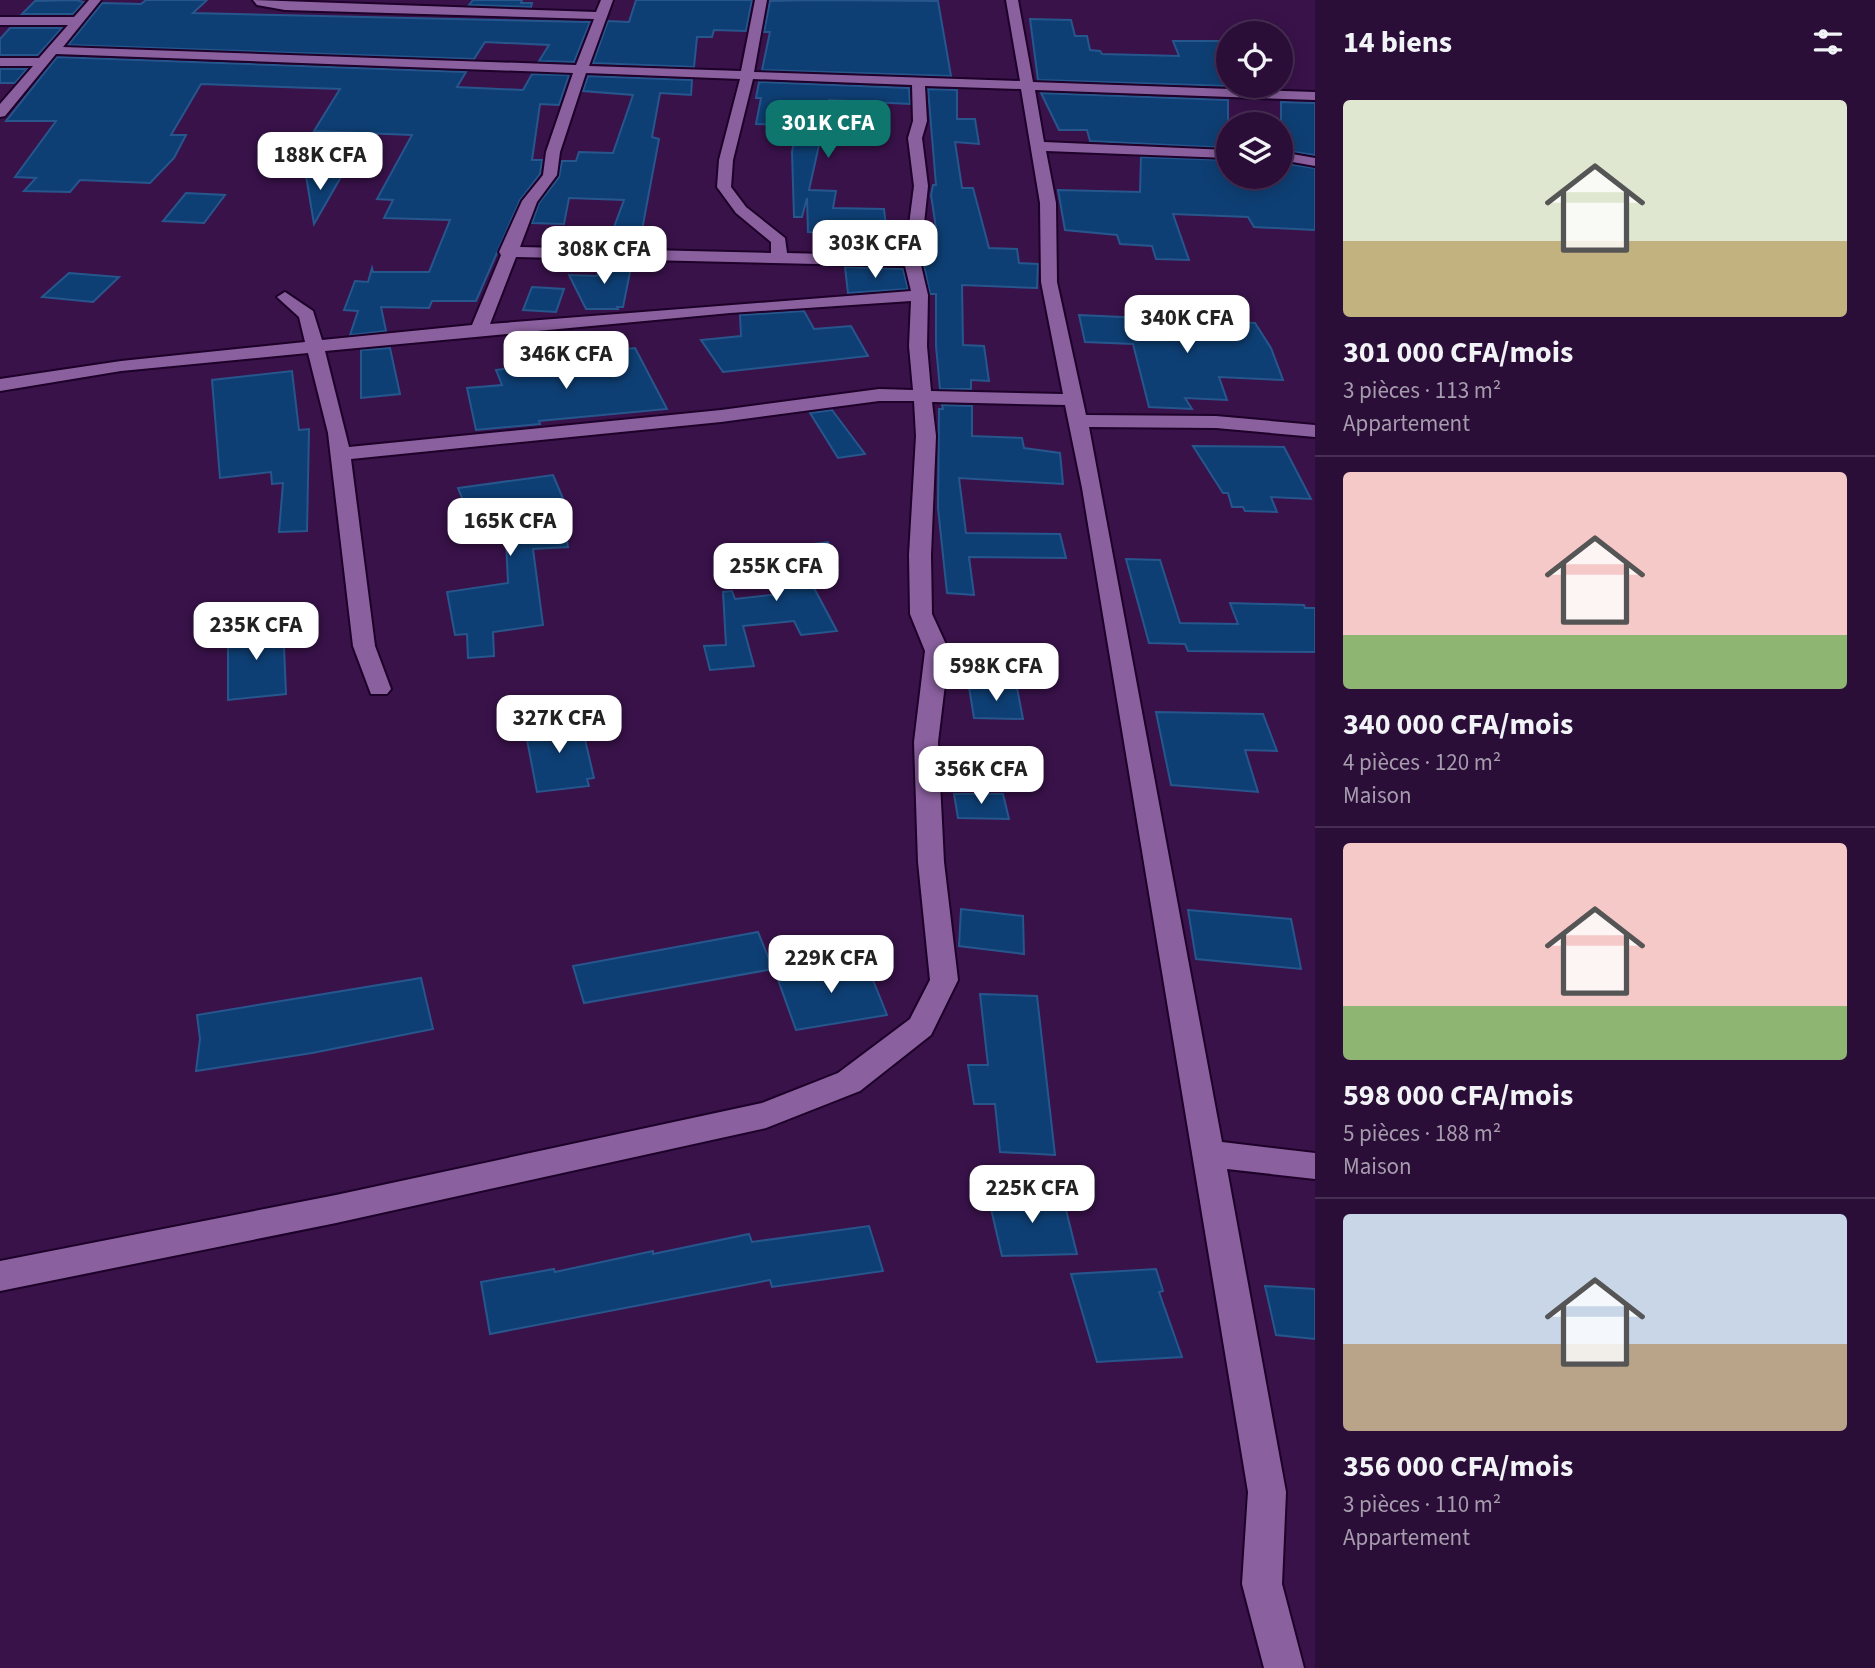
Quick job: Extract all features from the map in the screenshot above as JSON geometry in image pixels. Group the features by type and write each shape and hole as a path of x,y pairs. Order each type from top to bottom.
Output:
{"street":[{"path":"0,113 40,62 54,50 95,0"},
{"path":"259,0 261,3 285,6 600,16"},
{"path":"479,330 507,252 530,201 550,174 553,152 607,0"},
{"path":"761,0 747,75 726,160 724,187 741,210 779,241 779,257"},
{"path":"1012,0 1048,203 1049,282 1075,410 1267,1492 1262,1584 1283,1668"},
{"path":"0,21 78,21"},
{"path":"54,50 1315,96"},
{"path":"0,62 40,62"},
{"path":"0,1276 336,1209 766,1115 849,1082 921,1027 944,980 931,862 926,742 937,651 921,614 920,555 926,436 918,346 920,295 912,261 921,186 915,138 920,121 918,82"},
{"path":"1038,146 1216,153"},
{"path":"1293,158 1315,162"},
{"path":"507,252 912,261"},
{"path":"0,385 121,366 479,330 920,295"},
{"path":"285,297 307,315 338,433 365,646 379,690"},
{"path":"340,454 721,416 879,395 922,395 1315,431"},
{"path":"1208,1154 1315,1166"}],"building":[{"path":"146,0 207,0 193,13 590,22 574,62 539,61 549,45 485,42 474,59 68,45 102,3 141,4"},
{"path":"473,0 522,0 521,3 532,3 531,7 469,5"},
{"path":"636,0 752,0 746,31 714,30 712,37 697,37 694,67 593,63 608,21 629,22"},
{"path":"35,1 84,2 73,14 22,14"},
{"path":"770,1 938,1 951,76 762,70 770,32 764,32"},
{"path":"1030,19 1071,20 1075,36 1087,36 1090,50 1100,51 1102,54 1179,56 1173,41 1216,41 1216,86 1038,80"},
{"path":"10,28 62,28 38,55 0,55 0,39"},
{"path":"57,57 466,72 457,87 523,90 532,74 569,75 559,105 540,104 532,160 542,160 540,174 520,200 476,301 432,301 429,308 381,307 386,331 350,335 358,311 344,310 355,281 368,282 372,268 373,272 429,272 450,220 384,218 393,200 377,199 412,135 314,131 340,89 201,84 171,135 186,135 174,158 150,183 80,180 70,192 24,191 36,178 15,177 56,121 6,121"},
{"path":"0,69 27,69 15,83 0,83"},
{"path":"588,76 692,80 691,95 660,93 652,137 659,139 639,246 607,246 624,200 569,198 564,224 532,223 539,203 559,177 562,161 576,161 579,152 613,153 633,95 583,91"},
{"path":"759,82 909,88 910,104 829,100 809,190 836,191 833,208 884,209 886,227 906,228 903,253 844,252 841,233 808,232 807,198 802,217 794,217 792,152 797,125 756,124 761,98 756,98"},
{"path":"928,89 957,90 957,119 975,119 979,144 955,142 962,188 973,188 989,248 1017,249 1019,263 1038,264 1037,288 962,285 963,345 984,346 989,381 971,380 971,389 940,389 936,346 936,294 930,294 923,261 926,228 936,228 931,195 933,185 936,185"},
{"path":"1041,93 1228,100 1228,112 1216,112 1216,147 1090,141 1087,130 1059,130"},
{"path":"1281,102 1315,103 1315,155 1293,152 1293,112 1281,112"},
{"path":"1141,157 1216,160 1216,189 1293,189 1293,165 1315,168 1315,230 1254,227 1248,217 1173,214 1189,260 1156,259 1152,246 1120,244 1117,235 1065,230 1058,190 1140,192"},
{"path":"306,176 341,177 314,224"},
{"path":"186,193 225,195 204,223 163,221"},
{"path":"602,262 632,262 623,307 586,309 569,275 597,276"},
{"path":"845,267 903,269 908,289 848,293"},
{"path":"69,273 119,277 93,302 42,297"},
{"path":"532,287 564,289 556,312 523,310"},
{"path":"804,311 814,329 851,326 868,356 723,372 701,340 741,336 740,315"},
{"path":"1079,315 1255,323 1271,348 1283,380 1219,377 1227,400 1185,398 1192,409 1149,407 1133,344 1085,342"},
{"path":"390,348 400,394 361,398 361,350"},
{"path":"635,348 667,409 476,430 467,388 502,385 496,370 608,355 606,351"},
{"path":"292,371 299,430 309,429 307,531 279,532 283,483 272,484 271,472 220,478 212,380"},
{"path":"942,405 972,406 972,436 1022,438 1024,448 1060,453 1063,484 959,478 966,533 1060,534 1066,558 969,557 974,595 947,593 938,508 939,409 943,409"},
{"path":"832,410 865,454 838,458 810,413"},
{"path":"1193,446 1284,447 1311,499 1271,497 1277,512 1245,511 1243,507 1232,507 1228,493 1223,493"},
{"path":"553,475 570,515 563,516 568,547 533,549 543,625 493,632 494,656 468,658 467,634 455,635 447,592 508,583 505,519 472,523 458,488"},
{"path":"828,542 838,570 806,573 837,631 801,635 794,621 743,626 754,666 710,670 704,646 726,645 723,592 732,591 735,599 780,594 760,551"},
{"path":"1126,559 1160,560 1180,623 1238,624 1230,603 1304,605 1305,608 1315,608 1315,652 1188,651 1185,644 1149,643"},
{"path":"283,623 286,694 228,700 228,630"},
{"path":"969,687 1017,688 1023,719 974,718"},
{"path":"1156,712 1263,714 1277,751 1245,750 1258,792 1171,785"},
{"path":"580,718 594,778 587,779 589,786 537,792 524,724"},
{"path":"954,794 1003,794 1009,819 958,818"},
{"path":"961,909 1023,916 1024,954 959,946"},
{"path":"1188,910 1291,919 1301,969 1196,959"},
{"path":"758,932 773,969 584,1003 573,966"},
{"path":"865,960 887,1015 796,1030 776,974"},
{"path":"421,978 433,1029 312,1053 196,1071 200,1039 197,1015"},
{"path":"980,994 1037,996 1055,1155 1000,1152 995,1104 974,1104 968,1065 988,1065"},
{"path":"1062,1194 1077,1254 1002,1256 988,1196"},
{"path":"869,1226 883,1271 772,1287 770,1280 490,1334 481,1282 554,1269 555,1272 749,1234 752,1242"},
{"path":"1156,1269 1163,1291 1159,1292 1182,1357 1097,1362 1071,1274"},
{"path":"1265,1286 1315,1289 1315,1339 1276,1335"}]}
